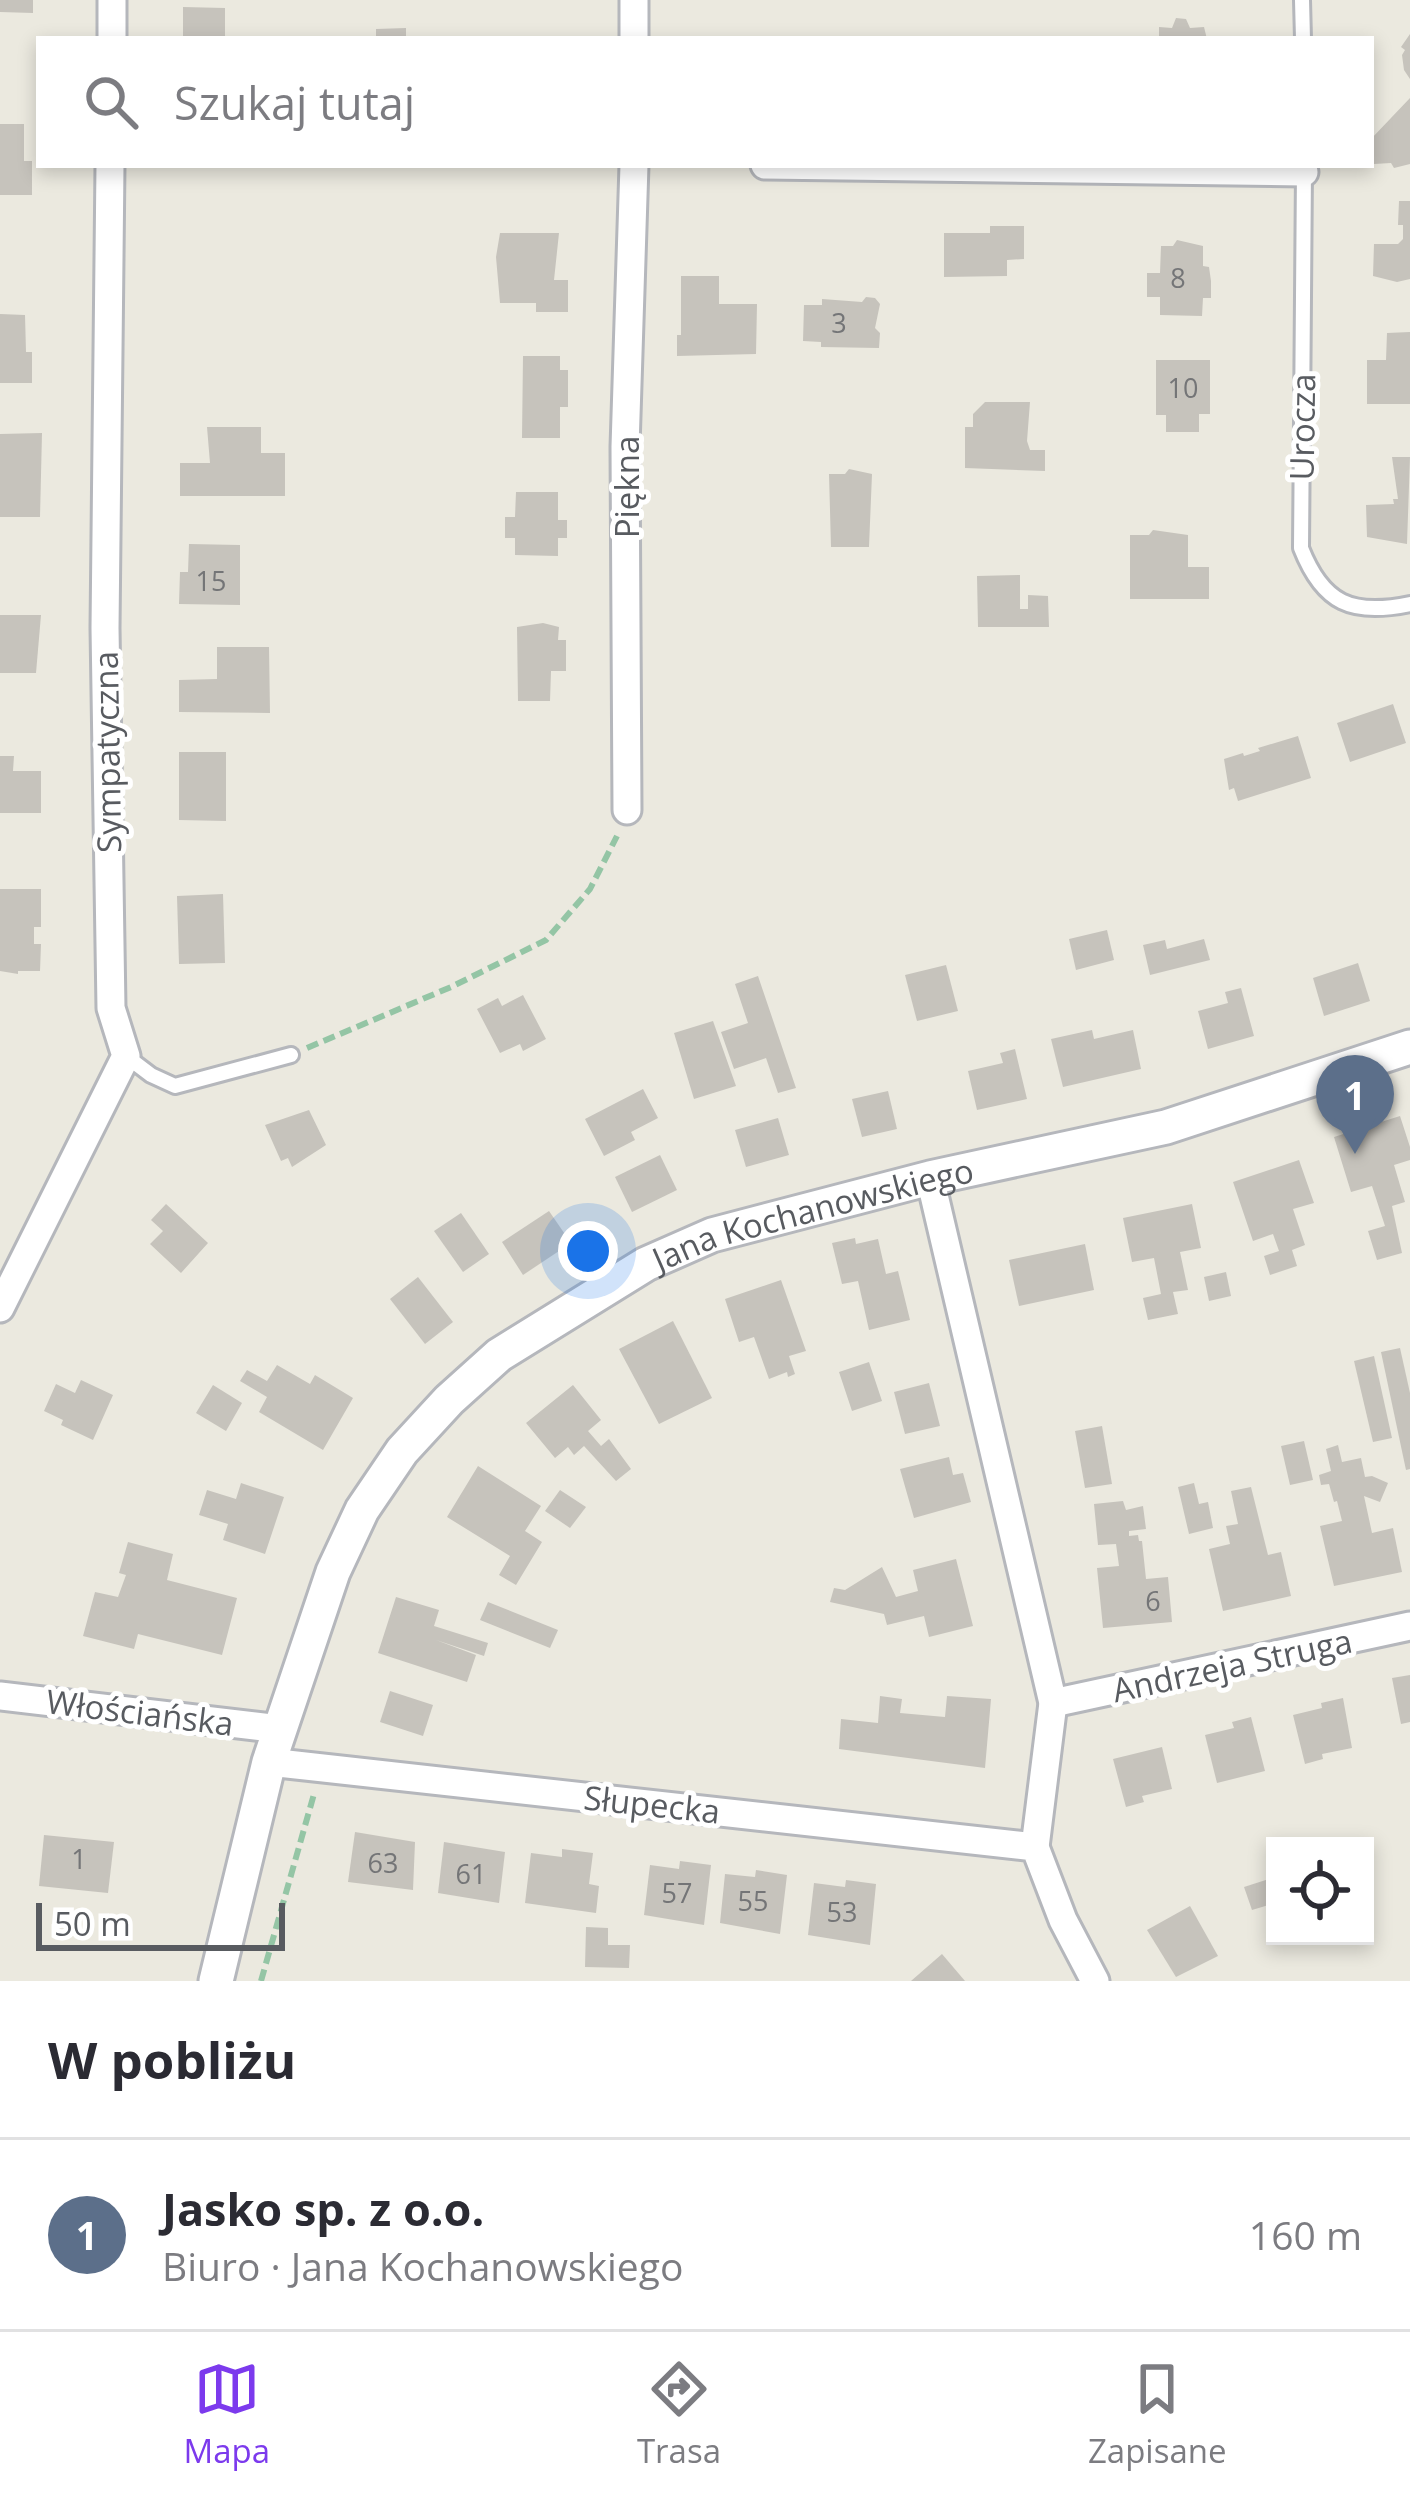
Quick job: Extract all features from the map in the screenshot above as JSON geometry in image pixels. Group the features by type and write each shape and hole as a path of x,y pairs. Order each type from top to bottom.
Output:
{"street":[{"path":"112,0 112,36"},
{"path":"634,0 634,36"},
{"name":"Sympatyczna","path":"110,168 105,628 110,961 111,1008 126,1056"},
{"name":"Piękna","path":"626,810 625,447 634,168"},
{"path":"1169,168 1304,169"},
{"name":"Jana Kochanowskiego","path":"216,1981 269,1762 325,1592 362,1510 402,1451 448,1400 500,1355 646,1264 712,1235 930,1178 1166,1127 1410,1047"},
{"path":"0,1308 126,1056"},
{"path":"930,1178 1053,1703 1034,1847 1063,1920 1095,1981"},
{"name":"Andrzeja Struga","path":"1053,1703 1410,1626"},
{"name":"Włościańska","path":"0,1696 280,1729"},
{"name":"Słupecka","path":"269,1762 1034,1847"}],"lane":[{"path":"1302,0 1303,36"},
{"name":"Urocza","path":"1304,169 1300,548 1311,576 1334,600 1356,609 1410,604"},
{"path":"126,1056 151,1075 175,1085 291,1055"}],"path":[{"path":"291,1055 451,987 546,940 590,889 626,810"},
{"path":"261,1981 321,1767"}],"building":[{"path":"0,0 33,0 33,13 0,12"},
{"path":"183,7 225,8 225,36 183,36"},
{"path":"1176,18 1186,19 1190,28 1204,27 1206,36 1159,36 1159,27 1172,28"},
{"path":"406,28 406,36 376,36 376,29"},
{"path":"1410,34 1410,79 1401,47"},
{"path":"1410,98 1410,164 1394,168 1391,163 1374,164 1374,136"},
{"path":"0,124 24,124 24,161 32,161 32,195 0,195"},
{"path":"1399,201 1410,201 1410,279 1397,282 1373,276 1374,244 1398,244 1403,239"},
{"path":"990,226 1024,226 1024,259 1007,260 1007,276 944,277 944,233 990,233"},
{"path":"500,233 559,233 554,280 568,280 568,312 536,312 536,303 500,303 496,257"},
{"path":"1177,240 1203,246 1211,298 1203,298 1202,316 1160,315 1160,297 1147,297 1147,273 1160,273 1161,246 1173,246"},
{"path":"681,276 719,276 719,304 757,304 756,354 677,356"},
{"path":"866,297 880,304 875,328 880,333 879,348 821,347 821,342 803,341 804,305 822,305 822,299 862,302"},
{"path":"0,314 25,315 32,383 0,383"},
{"path":"1410,332 1410,404 1367,404 1367,360 1386,360 1387,333"},
{"path":"523,356 560,356 560,370 568,370 568,407 560,407 560,438 522,438"},
{"path":"1156,360 1210,360 1210,414 1199,414 1199,432 1166,432 1166,415 1156,415"},
{"path":"985,402 1030,402 1027,441 1030,450 1045,450 1045,471 965,468 965,427 973,427 973,414"},
{"path":"207,427 261,427 261,453 285,453 285,496 180,496 180,463 210,463"},
{"path":"42,433 40,517 0,517 0,434"},
{"path":"1392,457 1410,457 1407,544 1367,537 1366,505 1394,504 1393,499 1398,499"},
{"path":"849,469 872,474 869,547 831,547 829,474 845,474"},
{"path":"516,492 558,492 558,520 567,520 567,538 558,538 558,556 515,555 515,538 505,538 505,517 515,517"},
{"path":"1153,530 1188,535 1188,567 1209,567 1209,599 1130,599 1130,535 1149,535"},
{"path":"189,544 240,545 240,605 179,604 180,572 188,572"},
{"path":"1020,575 1020,609 1028,609 1028,595 1048,596 1049,627 978,627 977,576"},
{"path":"0,615 41,615 36,673 0,673"},
{"path":"543,623 559,627 558,640 566,640 566,671 551,671 550,701 518,701 517,627"},
{"path":"217,647 269,647 270,713 179,712 179,680 217,679"},
{"path":"1393,704 1406,743 1350,762 1337,723"},
{"path":"1298,736 1311,778 1238,801 1234,788 1229,790 1224,759"},
{"path":"179,752 226,752 226,821 179,820"},
{"path":"0,756 14,756 13,771 41,771 41,813 0,813"},
{"path":"0,889 41,889 41,927 34,927 34,944 41,944 40,971 0,971"},
{"path":"223,894 225,963 179,964 177,896"},
{"path":"1107,930 1114,960 1076,970 1069,939"},
{"path":"1204,939 1210,960 1150,975 1143,945 1165,940 1167,949"},
{"path":"1358,963 1370,1001 1324,1016 1313,978"},
{"path":"946,965 958,1011 917,1021 905,975"},
{"path":"758,976 796,1088 778,1093 766,1058 734,1069 721,1032 748,1023 735,984"},
{"path":"1241,988 1254,1036 1208,1049 1198,1011 1228,1003 1225,992"},
{"path":"523,995 546,1039 523,1051 520,1044 500,1053 477,1009 498,998 502,1006"},
{"path":"713,1021 736,1086 694,1099 674,1033"},
{"path":"1092,1030 1094,1039 1133,1030 1141,1069 1063,1087 1051,1039"},
{"path":"1015,1049 1027,1099 977,1110 968,1071 1003,1063 1000,1053"},
{"path":"643,1089 658,1118 631,1132 635,1140 604,1156 585,1119"},
{"path":"888,1091 897,1129 862,1137 852,1099"},
{"path":"309,1110 326,1145 292,1167 288,1158 281,1161 265,1125"},
{"path":"1400,1116 1410,1147 1410,1160 1394,1165 1405,1202 1392,1206 1402,1253 1377,1260 1368,1231 1385,1226 1372,1186 1351,1192 1334,1137"},
{"path":"778,1118 789,1155 746,1167 735,1130"},
{"path":"660,1155 677,1190 632,1212 615,1177"},
{"path":"1299,1160 1314,1203 1293,1209 1305,1245 1292,1250 1297,1266 1270,1275 1264,1256 1279,1251 1273,1234 1253,1241 1233,1182"},
{"path":"166,1204 208,1243 181,1273 150,1244 163,1231 151,1220"},
{"path":"1192,1204 1201,1248 1180,1252 1188,1290 1173,1292 1178,1314 1148,1320 1143,1298 1161,1294 1154,1258 1132,1262 1123,1218"},
{"path":"549,1211 571,1243 523,1275 502,1242"},
{"path":"461,1213 489,1254 463,1272 434,1231"},
{"path":"855,1238 856,1244 878,1239 886,1274 898,1271 910,1320 869,1330 858,1281 842,1284 832,1243"},
{"path":"1085,1244 1094,1290 1019,1306 1009,1260"},
{"path":"1226,1272 1231,1296 1209,1301 1204,1277"},
{"path":"418,1277 453,1322 425,1344 390,1299"},
{"path":"781,1280 806,1351 789,1356 795,1374 769,1379 754,1337 739,1342 725,1299"},
{"path":"673,1321 712,1398 659,1424 619,1349"},
{"path":"1400,1348 1410,1393 1410,1469 1406,1470 1381,1352"},
{"path":"1374,1356 1392,1438 1373,1442 1354,1361"},
{"path":"869,1362 882,1401 852,1411 839,1372"},
{"path":"277,1365 310,1384 315,1375 353,1398 323,1450 259,1412 267,1397 240,1381 247,1370 267,1381"},
{"path":"81,1380 113,1395 93,1440 44,1411 56,1384 75,1393"},
{"path":"929,1383 940,1426 905,1434 894,1392"},
{"path":"213,1385 242,1403 226,1431 196,1413"},
{"path":"573,1385 601,1420 588,1431 601,1446 609,1439 631,1469 616,1481 584,1446 574,1455 568,1447 555,1458 526,1423"},
{"path":"1102,1426 1112,1484 1085,1488 1075,1431"},
{"path":"1304,1441 1313,1480 1290,1485 1281,1446"},
{"path":"1338,1445 1342,1462 1361,1458 1365,1477 1388,1483 1380,1502 1364,1496 1372,1533 1393,1528 1402,1572 1334,1586 1320,1526 1342,1521 1329,1484 1321,1485 1319,1475 1331,1471 1326,1449"},
{"path":"949,1457 953,1475 963,1473 971,1502 914,1518 900,1469"},
{"path":"478,1466 541,1506 525,1531 542,1542 516,1585 499,1575 510,1556 447,1517"},
{"path":"241,1483 284,1497 265,1554 223,1540 228,1524 199,1515 207,1490 236,1499"},
{"path":"1194,1483 1199,1504 1208,1502 1213,1528 1189,1534 1178,1487"},
{"path":"1251,1487 1268,1555 1281,1552 1291,1596 1223,1611 1209,1549 1230,1544 1226,1526 1238,1524 1231,1491"},
{"path":"560,1490 586,1507 570,1528 545,1511"},
{"path":"1123,1501 1126,1510 1143,1506 1146,1529 1129,1531 1129,1536 1138,1535 1142,1541 1146,1579 1168,1577 1172,1622 1103,1628 1097,1568 1119,1566 1116,1544 1098,1545 1094,1504"},
{"path":"128,1542 173,1554 167,1580 237,1598 222,1655 138,1634 134,1649 83,1636 95,1592 118,1597 126,1575 119,1573"},
{"path":"956,1559 973,1626 929,1637 924,1616 887,1625 884,1614 830,1602 834,1588 845,1590 882,1567 896,1597 918,1591 913,1570"},
{"path":"396,1597 439,1610 434,1626 488,1643 484,1656 436,1640 476,1655 467,1682 378,1653"},
{"path":"488,1602 558,1630 550,1648 480,1620"},
{"path":"1410,1675 1410,1722 1401,1724 1392,1678"},
{"path":"390,1691 433,1705 423,1736 380,1722"},
{"path":"880,1696 902,1699 900,1713 945,1717 947,1696 991,1699 985,1768 839,1749 841,1719 878,1723"},
{"path":"1343,1698 1352,1748 1322,1754 1323,1759 1305,1764 1293,1715"},
{"path":"1251,1717 1265,1771 1217,1783 1205,1735 1234,1728 1232,1722"},
{"path":"1162,1747 1172,1789 1142,1796 1144,1802 1126,1807 1113,1759"},
{"path":"355,1832 415,1842 413,1890 348,1882"},
{"path":"44,1835 114,1842 108,1893 39,1886"},
{"path":"444,1842 505,1852 499,1903 438,1893"},
{"path":"562,1849 593,1853 589,1884 599,1886 596,1913 525,1903 531,1853 562,1857"},
{"path":"680,1861 711,1865 704,1925 644,1915 650,1865 679,1869"},
{"path":"756,1870 787,1875 780,1934 720,1923 725,1874 755,1877"},
{"path":"846,1880 876,1884 870,1945 808,1935 814,1883 845,1887"},
{"path":"1266,1880 1266,1906 1252,1910 1244,1887"},
{"path":"1190,1906 1218,1956 1176,1977 1147,1930"},
{"path":"586,1927 608,1928 608,1945 630,1945 629,1968 585,1967"},
{"path":"942,1954 965,1981 911,1981"}],"place":[{"name":"Jasko sp. z o.o.","path":"1355,1154"}]}
